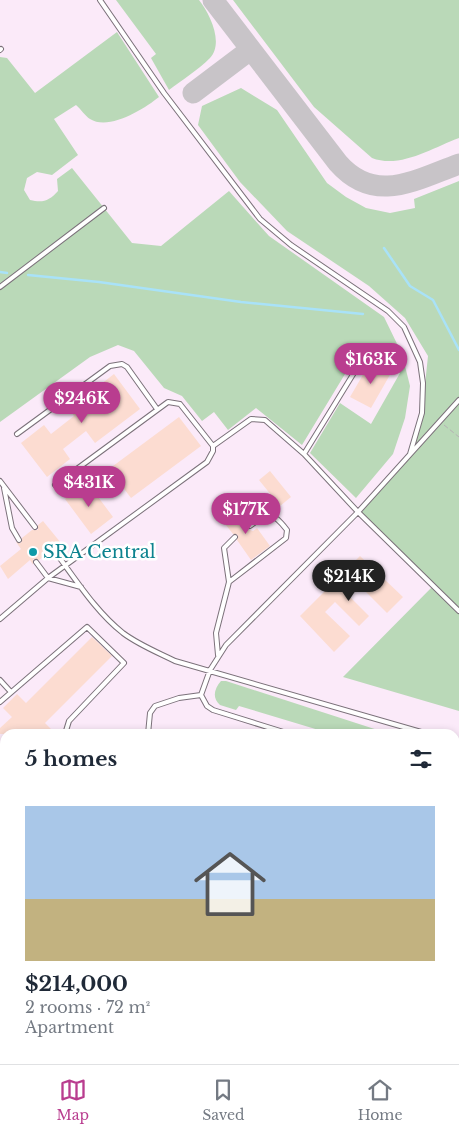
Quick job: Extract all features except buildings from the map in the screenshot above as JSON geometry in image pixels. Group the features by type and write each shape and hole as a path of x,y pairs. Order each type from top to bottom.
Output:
{"lane":[{"path":"100,0 170,101 260,219 291,245 388,311 404,328 420,362 423,383 422,413 410,454"},
{"path":"0,287 104,208"},
{"path":"304,454 365,355"},
{"path":"17,434 110,366 116,364 127,367 157,408"},
{"path":"274,729 213,710 207,706 201,695 218,655 358,512 459,400"},
{"path":"0,619 48,578 207,462 213,451 212,446 180,404 168,402 157,408 55,485"},
{"path":"212,446 251,418 256,417 265,420 304,454 358,512 459,611"},
{"path":"0,481 36,527"},
{"path":"4,486 12,528 19,540"},
{"path":"229,582 284,542 287,534 287,530 277,518 271,515 262,517 250,526"},
{"path":"218,655 216,633 229,582 224,548 235,537"},
{"path":"53,549 102,613 123,632 146,647 175,660 411,729"},
{"path":"36,562 48,578 81,587"},
{"path":"0,702 10,691 87,627 124,663 69,721 67,729"},
{"path":"0,680 10,691"},
{"path":"148,729 150,713 155,706 201,695"}],"path":[{"path":"440,421 459,437"}],"shaded area":[{"path":"0,0 459,0 459,729 0,729"}],"green space":[{"path":"116,0 199,0 214,29 216,45 214,52 200,67 169,90 151,58 156,54"},
{"path":"233,0 459,0 459,138 405,159 383,161 372,158 314,107"},
{"path":"117,32 159,97 126,117 107,122 98,122 90,119 76,105 54,119 78,155 52,175 37,172 27,178 24,190 30,200 42,201 49,199 58,191 57,179 72,168 132,243 161,246 229,191 269,236 384,317 402,354 410,386 405,418 393,454 356,498 310,453 340,403 371,424 400,373 362,346 302,445 256,408 228,430 214,412 202,421 182,396 164,388 134,351 118,345 90,357 0,422 0,57 7,58 35,93"},
{"path":"241,88 277,110 327,183 346,197 366,208 390,213 415,208 414,199 459,181 459,711 343,677 434,585 358,512 410,454 422,413 428,356 405,318 369,286 287,231 240,182 198,125 202,106"},
{"path":"221,681 226,681 375,729 315,729 239,706 236,710 220,705 217,702 215,693"}],"waterway":[{"path":"384,248 410,286 433,300 459,350"},
{"path":"0,272 7,273"},
{"path":"28,275 99,282 241,302 363,314"}],"taxiway":[{"path":"213,0 338,163 352,176 366,183 381,186 396,185 411,182 459,164"},
{"path":"193,93 250,50"}],"place":[{"name":"SRA Central","path":"33,552"}]}
